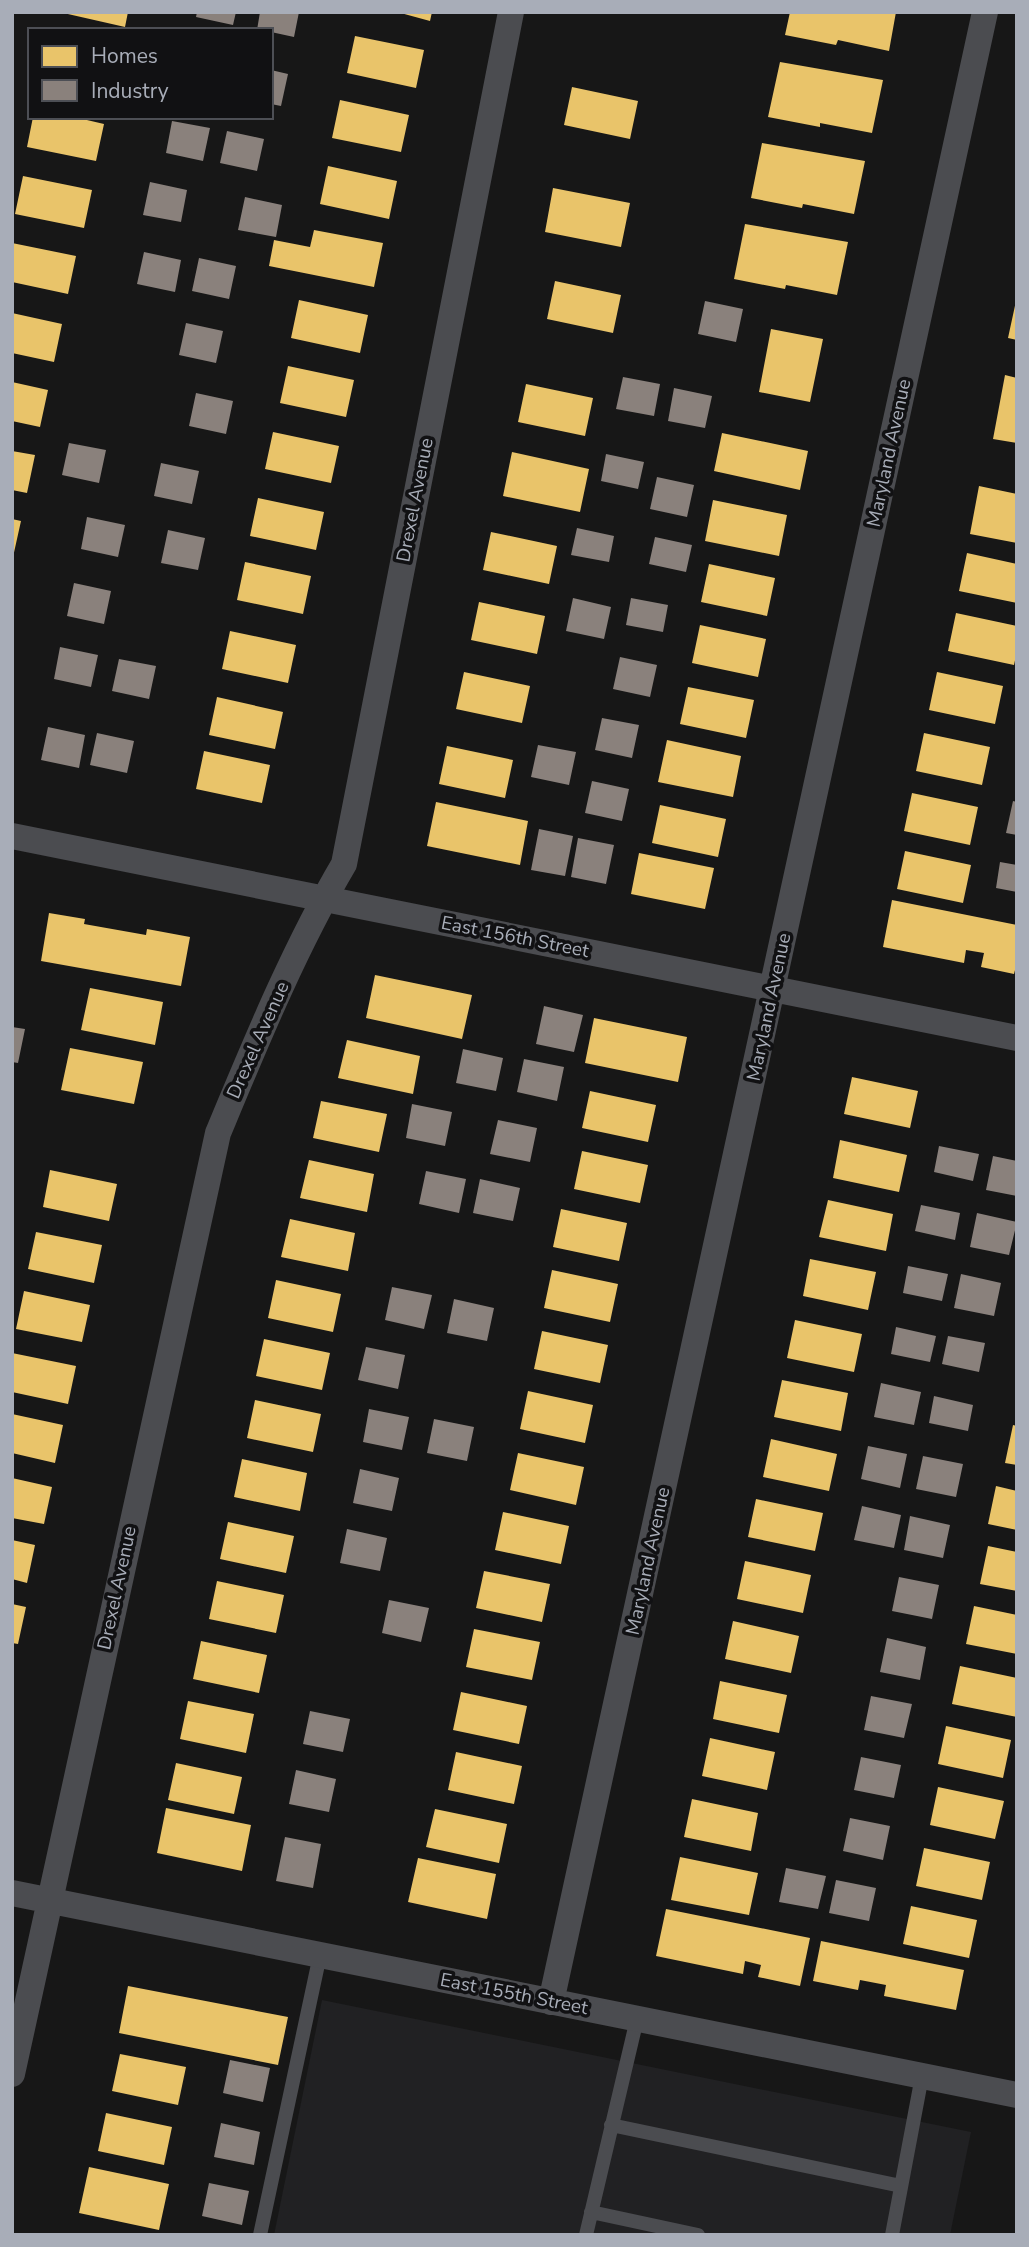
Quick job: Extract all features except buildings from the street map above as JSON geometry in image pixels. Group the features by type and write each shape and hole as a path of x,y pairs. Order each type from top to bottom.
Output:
{"street":[{"name":"Drexel Avenue","path":"12,2074 218,1133 260,1032 324,898 344,864 511,12"},
{"name":"Maryland Avenue","path":"551,2002 985,12"},
{"name":"East 156th Street","path":"12,836 1017,1038"},
{"name":"East 155th Street","path":"12,1893 1017,2095"}],"lane":[{"path":"260,2235 320,1955"},
{"path":"586,2235 637,2019"},
{"path":"892,2235 922,2076"},
{"path":"611,2125 901,2186"},
{"path":"591,2212 698,2235"}],"shaded area":[{"path":"322,2000 971,2132 950,2235 274,2235"}]}
